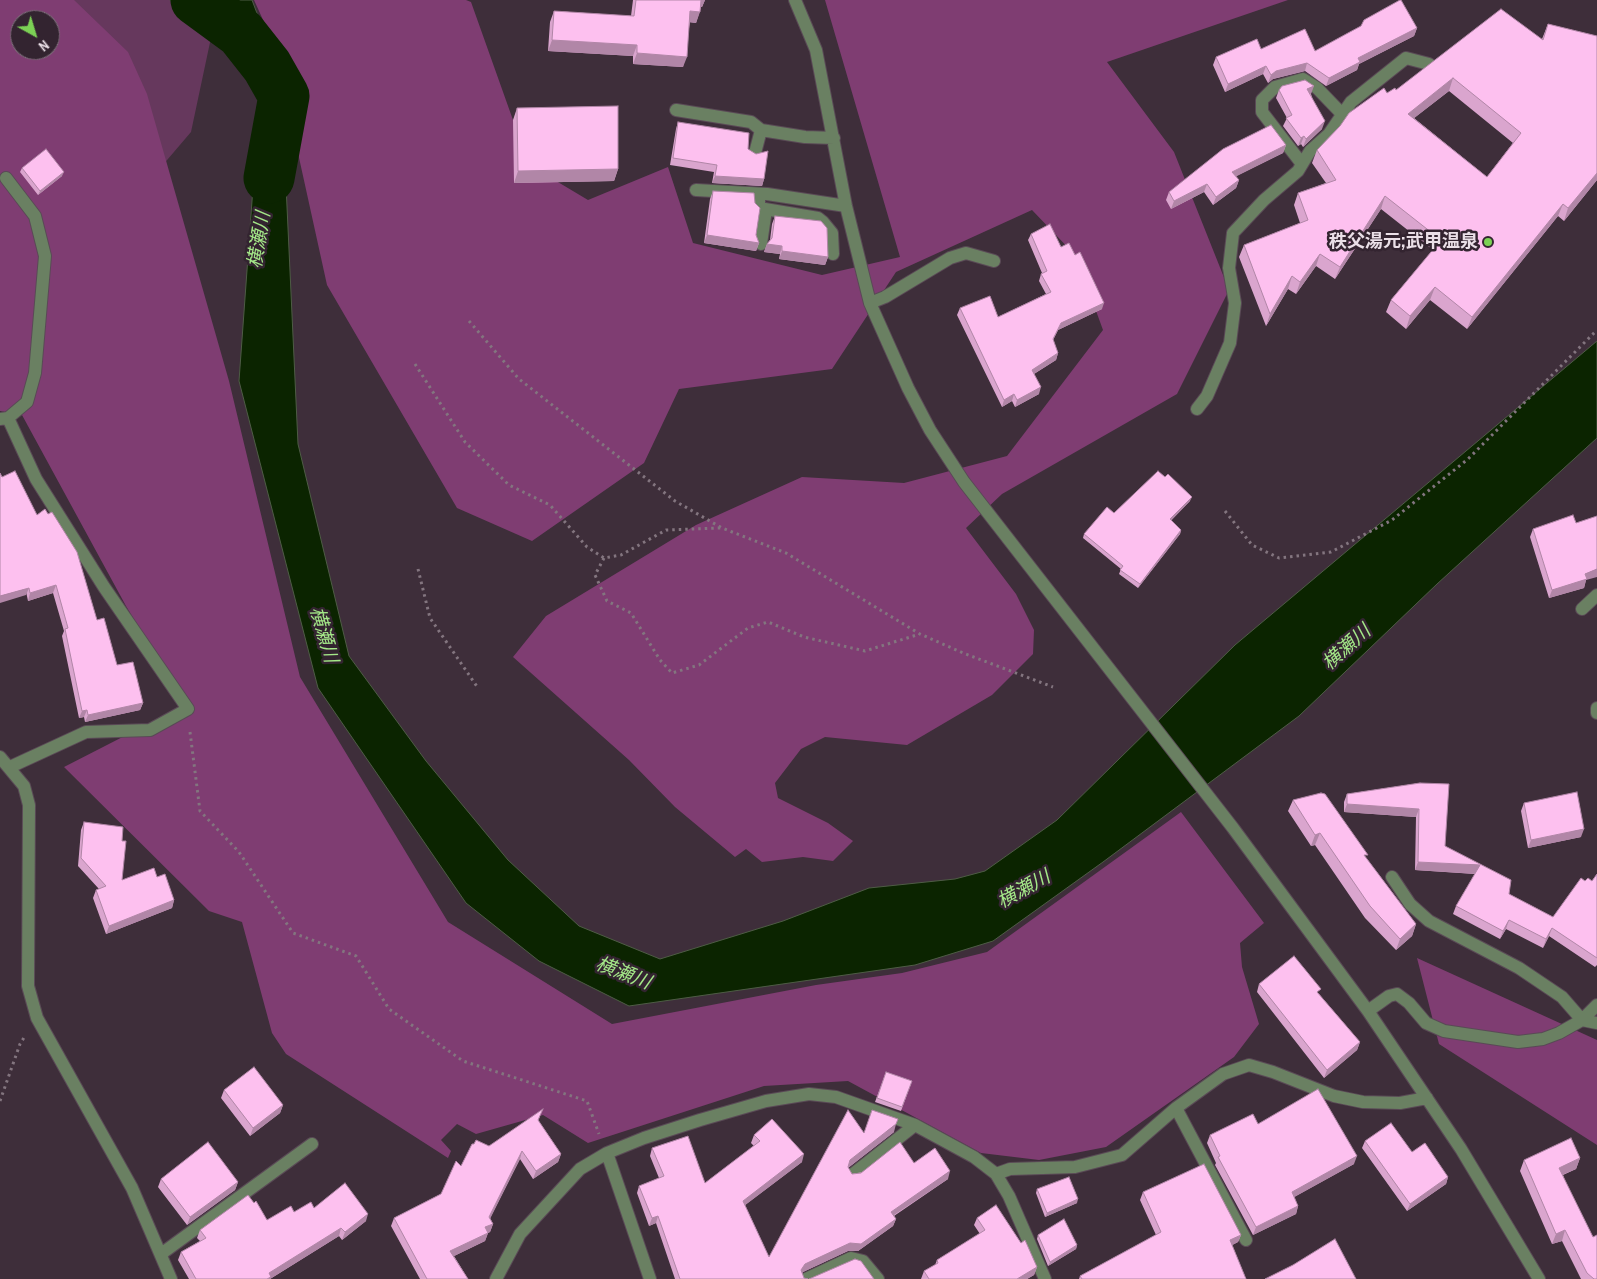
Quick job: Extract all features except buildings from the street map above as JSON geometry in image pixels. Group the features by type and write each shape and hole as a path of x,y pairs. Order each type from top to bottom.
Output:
{"street":[{"path":"795,0 816,50 846,206 870,303 904,380 930,430 964,482 1233,828 1368,1011 1461,1149 1539,1279"},
{"path":"1197,409 1207,396 1230,343 1235,303 1229,268 1233,233 1264,200 1298,171 1310,151 1330,134 1351,102 1406,58 1429,64"},
{"path":"1302,164 1262,112 1262,100 1275,87 1303,79 1317,88 1343,115"},
{"path":"676,110 751,122 761,130 805,137 834,138"},
{"path":"755,153 761,130"},
{"path":"6,178 35,216 45,256 35,374 27,402 4,419 36,479 104,587 188,709 150,730 86,732 10,767"},
{"path":"696,190 759,194 846,206"},
{"path":"759,194 759,208 818,218 832,233 833,254"},
{"path":"761,244 766,210"},
{"path":"870,303 885,297 950,258 966,253 994,261"},
{"path":"1582,608 1597,595"},
{"path":"1597,708 1597,714"},
{"path":"0,757 24,786 29,805 28,986 38,1018 132,1188 171,1279"},
{"path":"1392,877 1410,904 1429,921 1519,968 1562,996 1582,1020 1597,1023"},
{"path":"1368,1011 1389,996 1397,994 1409,1002 1426,1023 1444,1031 1518,1042 1543,1039 1559,1034 1582,1020 1597,1005"},
{"path":"996,1174 1010,1170 1075,1167 1122,1155 1176,1108 1223,1074 1249,1065 1273,1072 1334,1096 1363,1102 1400,1103 1427,1098"},
{"path":"496,1279 520,1234 546,1203 580,1168 644,1138 766,1102 809,1094 836,1097 914,1126 974,1158 996,1174 1009,1196 1045,1279"},
{"path":"1176,1108 1246,1240"},
{"path":"853,1174 914,1126"},
{"path":"161,1254 312,1144"},
{"path":"607,1154 650,1279"},
{"path":"806,1279 851,1258 863,1261 878,1279"}],"path":[{"path":"469,321 519,379 675,501 722,528 786,553 920,634 1053,688"},
{"path":"1225,511 1252,545 1279,558 1331,552 1392,520 1468,459 1597,330"},
{"path":"415,364 466,442 509,485 550,505 586,547 604,558 621,555 666,530 722,528"},
{"path":"604,558 595,574 607,601 631,614 660,660 672,673 699,665 748,628 768,622 804,637 865,651 920,634"},
{"path":"418,569 430,618 478,688"},
{"path":"188,709 200,811 240,852 293,932 356,956 389,1009 463,1061 587,1101 607,1154"},
{"path":"0,1101 20,1044 38,1018"}],"shaded area":[{"path":"0,0 219,0 191,132 16,337 0,321"},
{"path":"0,0 74,0 128,52 147,94 229,381 300,677 448,922 612,1024 816,985 902,973 987,952 1181,812 1264,923 1240,943 1242,967 1259,1024 1234,1057 1106,1147 1039,1160 981,1153 848,1081 764,1086 588,1143 543,1115 476,1134 457,1124 441,1140 451,1151 448,1158 286,1054 272,1033 242,922 209,911 64,767 185,705 126,606 22,415 0,411"},
{"path":"254,0 466,0 471,2 513,120 521,160 588,200 668,167 693,243 822,275 900,257 825,0 1288,0 1107,62 1174,152 1229,290 1177,394 1002,494 966,528 1016,594 1034,630 1033,654 992,695 907,745 825,737 801,749 775,783 778,798 828,823 853,841 833,861 803,857 762,862 746,849 735,857 675,807 629,760 513,657 546,616 696,525 802,477 904,483 1007,456 1103,330 1076,256 1032,210 896,272 832,369 679,389 644,463 532,541 457,508 327,285 274,44"},
{"path":"1417,958 1597,1040 1597,1145 1439,1044"}],"water":[{"path":"170,0 252,0 281,77 298,444 349,656 426,761 508,860 579,926 660,959 783,921 869,888 955,879 985,871 1057,820 1235,645 1597,341 1597,438 1437,584 1299,716 1103,862 993,941 915,965 629,1006 539,961 466,903 318,688 239,381 259,104 252,70"}],"waterway":[{"name":"横瀬川","path":"196,0 241,33 267,66 284,96 269,178"}],"place":[{"name":"秩父湯元;武甲温泉","path":"1488,242"}]}
